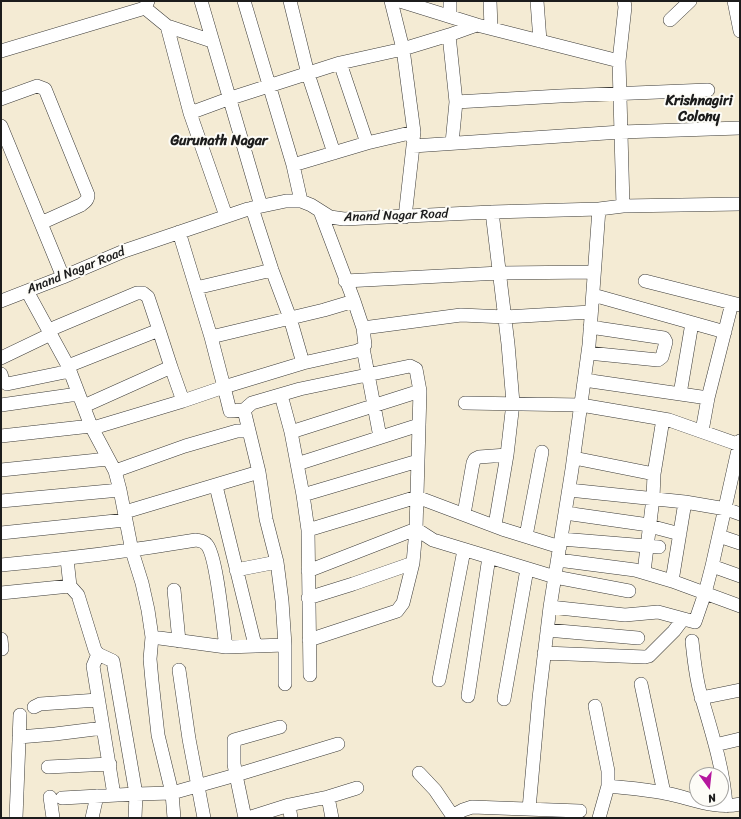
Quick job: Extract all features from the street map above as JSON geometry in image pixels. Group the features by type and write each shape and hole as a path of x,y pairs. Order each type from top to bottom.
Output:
{"street":[{"path":"201,1 257,207 272,270 290,318 303,363"},
{"path":"244,1 293,165 301,200"},
{"path":"290,1 308,74 334,153"},
{"path":"391,1 403,49 414,132 404,217"},
{"path":"450,1 450,16"},
{"path":"490,1 491,28"},
{"path":"537,1 540,40"},
{"path":"623,206 618,61 625,7 624,1"},
{"path":"670,20 690,1"},
{"path":"734,1 740,31"},
{"path":"405,2 477,25 618,61"},
{"path":"1,51 147,5 167,26 212,41"},
{"path":"190,114 228,99 340,63 403,49 477,25"},
{"path":"167,26 190,114 226,216"},
{"path":"449,35 456,102 452,143"},
{"path":"340,63 367,143"},
{"path":"1,98 37,86 44,89 88,195 86,202 81,205 41,223"},
{"path":"456,102 708,90"},
{"path":"1,126 63,277"},
{"path":"413,146 621,132 740,128"},
{"path":"293,165 367,143 414,132"},
{"name":"Anand Nagar Road","path":"1,301 124,251 226,216 257,207 286,201 301,200 330,217 344,219 599,209 623,206 740,204"},
{"path":"529,805 550,607 574,458 588,353 599,209"},
{"path":"320,211 363,328 365,345 363,348 367,375 375,405 380,437"},
{"path":"492,212 505,317 512,404 507,455 495,525"},
{"path":"179,232 211,337 230,411 244,410 252,403 367,375 410,366 416,369 420,391 416,529 413,563 403,603 397,611 309,640"},
{"path":"196,288 272,270"},
{"path":"345,281 500,274 594,272"},
{"path":"645,281 736,304 725,332 708,398 702,431"},
{"path":"27,290 69,369 92,427 115,471 132,551 142,583 151,647 158,735 172,793 174,818"},
{"path":"1,358 50,332 137,293 142,293 148,297 183,401"},
{"path":"593,295 725,332"},
{"path":"211,337 354,301"},
{"path":"363,328 461,315 505,317 591,312"},
{"path":"680,394 692,323"},
{"path":"588,353 658,360 662,357 666,342 664,338 590,328"},
{"path":"1,374 3,381 7,384 69,369 159,330"},
{"path":"1,436 92,427 183,401 303,363 357,351 363,348"},
{"path":"84,406 171,367"},
{"path":"584,380 708,398"},
{"path":"291,432 420,391"},
{"path":"1,405 78,394"},
{"path":"281,395 291,432 308,530 310,676"},
{"path":"465,403 581,406 663,419 740,445"},
{"path":"244,410 259,472 266,519 277,562 282,601 285,645 285,684"},
{"path":"644,572 653,547 650,526 654,474 663,419"},
{"path":"297,464 419,425"},
{"path":"115,471 185,446 237,431 249,431"},
{"path":"550,607 629,615 658,612 695,622 705,593 726,510 736,480 740,441"},
{"path":"526,536 542,452"},
{"path":"464,514 473,463 479,457 507,455"},
{"path":"574,458 654,474"},
{"path":"1,470 108,459"},
{"path":"303,496 418,460"},
{"path":"1,533 125,516 259,472"},
{"path":"216,486 255,645"},
{"path":"1,501 120,490"},
{"path":"569,490 685,502 740,514"},
{"path":"308,530 417,497 559,549 644,572 740,606"},
{"path":"672,581 685,502"},
{"path":"565,514 650,526 680,534"},
{"path":"416,529 433,540 527,569 555,577 629,591"},
{"path":"308,571 416,529"},
{"path":"719,536 740,543"},
{"path":"1,565 67,559 132,551 196,540 203,541 208,545 214,566 226,647"},
{"path":"559,549 653,547"},
{"path":"439,680 464,550"},
{"path":"468,696 489,557"},
{"path":"67,559 70,586 78,595 95,650 98,654 113,661 136,794 135,818"},
{"path":"236,570 277,562"},
{"path":"308,598 413,563"},
{"path":"712,566 740,576"},
{"path":"504,699 527,569"},
{"path":"1,593 70,586"},
{"path":"174,590 179,641"},
{"path":"544,653 645,657 648,656 674,631 683,619"},
{"path":"547,630 638,638"},
{"path":"151,647 179,641 226,647 285,645"},
{"path":"692,641 701,698 719,767"},
{"path":"98,654 92,666 110,764 114,795"},
{"path":"179,670 204,818"},
{"path":"641,684 664,793"},
{"path":"701,698 740,690"},
{"path":"34,707 40,704 98,700"},
{"path":"595,706 608,771 607,788 600,816"},
{"path":"16,818 20,715"},
{"path":"280,726 234,740 234,764 247,818 288,805 328,797 357,788"},
{"path":"19,737 103,728"},
{"path":"714,745 740,739"},
{"path":"53,818 56,798 172,793 198,787 338,744"},
{"path":"48,767 110,764"},
{"path":"419,773 435,790 453,817 463,810 472,807 529,805 580,811"},
{"path":"607,788 664,793 689,799"},
{"path":"92,818 97,796"},
{"path":"328,797 332,818"},
{"path":"729,807 740,804"},
{"path":"288,805 291,818"}],"district":[{"name":"Krishnagiri Colony","path":"699,110"},
{"name":"Gurunath Nagar","path":"219,141"}]}
